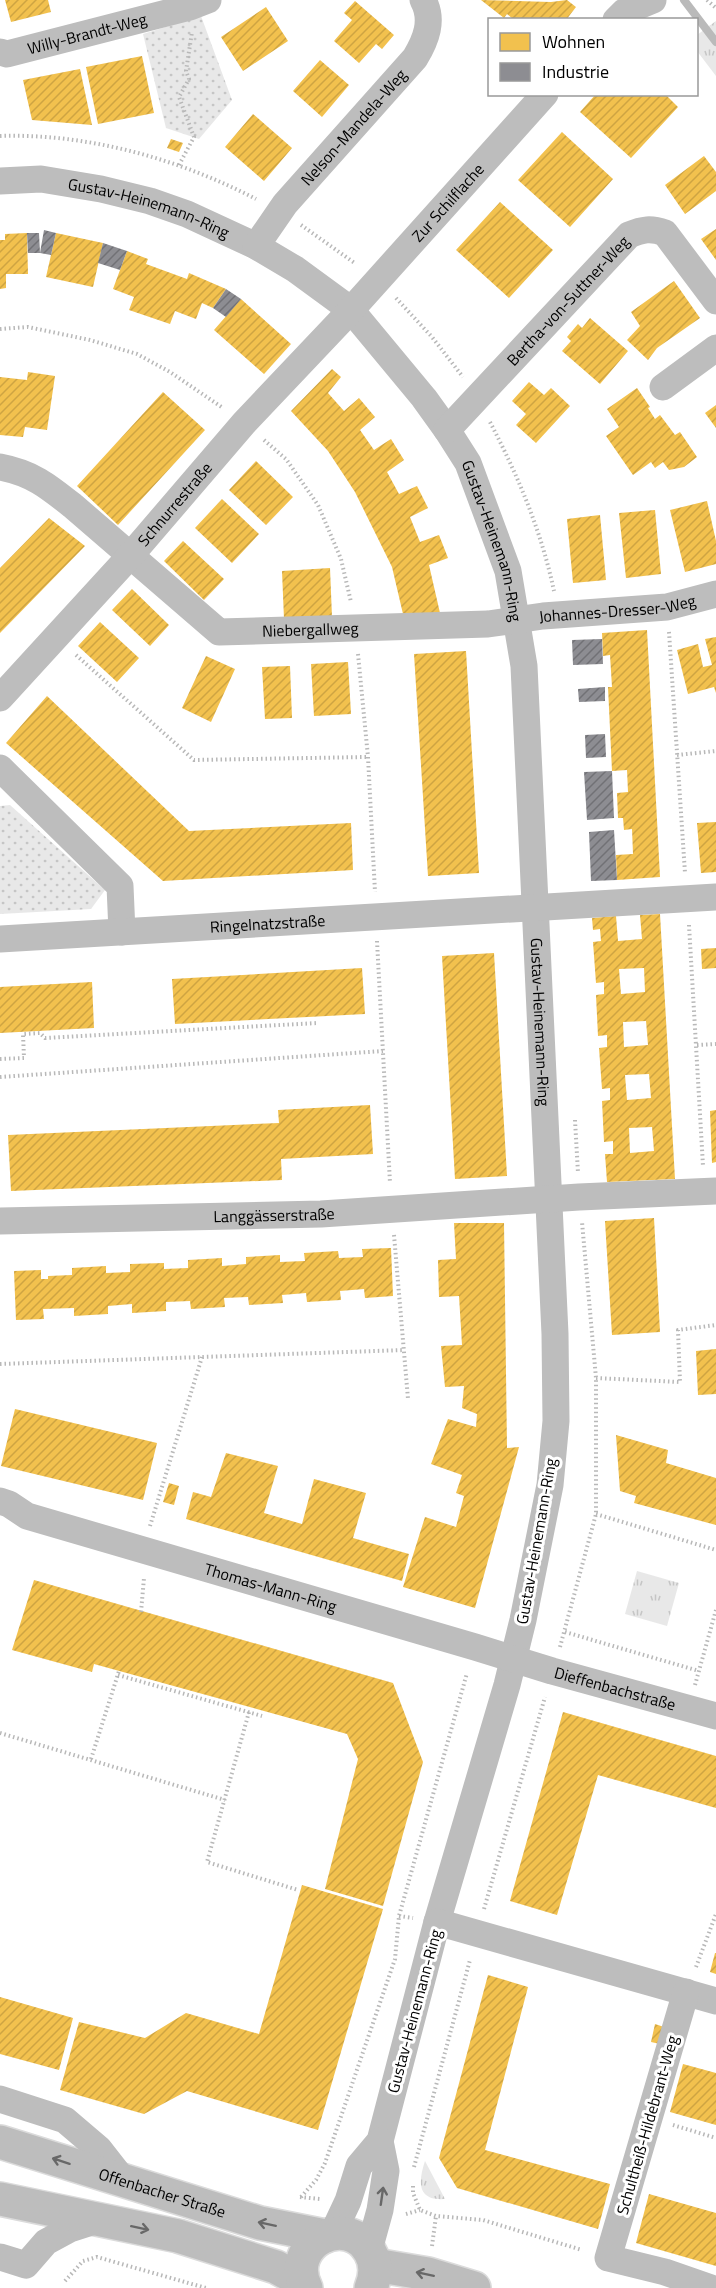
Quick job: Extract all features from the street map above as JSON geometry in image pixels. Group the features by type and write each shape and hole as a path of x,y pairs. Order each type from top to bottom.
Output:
{"main road":[{"name":"Offenbacher Straße","path":"0,2142 260,2223 329,2235 344,2234 356,2238 371,2268 428,2274 474,2288"},
{"path":"0,2199 178,2236 276,2266 304,2285"},
{"path":"304,2285 301,2265 305,2253 315,2241 329,2235"}],"street":[{"name":"Nelson-Mandela-Weg","path":"256,246 285,204 415,58 425,42 429,25 427,8 423,0"},
{"path":"618,18 624,12 653,0"},
{"name":"Willy-Brandt-Weg","path":"0,52 7,54 199,4"},
{"name":"Zur Schilflache","path":"351,310 543,96"},
{"name":"Gustav-Heinemann-Ring","path":"0,181 41,180 101,189 150,201 187,214 256,246 295,268 351,310 399,367 447,430 468,463 508,571 518,620 524,666 555,1334 556,1421 550,1485 513,1660 437,1922 380,2141 359,2166 348,2201 329,2235"},
{"name":"Bertha-von-Suttner-Weg","path":"447,430 629,234 653,229 665,233 716,301"},
{"name":"Schnurrestraße","path":"0,698 130,556 244,423 351,310"},
{"path":"663,387 716,348"},
{"name":"Niebergallweg","path":"0,467 24,472 49,487 219,632 488,624 518,620"},
{"name":"Johannes-Dresser-Weg","path":"518,620 667,607 716,594"},
{"path":"0,768 120,886 122,932"},
{"name":"Ringelnatzstraße","path":"0,939 716,897"},
{"name":"Langgässerstraße","path":"0,1221 321,1214 711,1191"},
{"name":"Thomas-Mann-Ring","path":"0,1501 27,1516 513,1660"},
{"name":"Thomas-Mann-Ring","path":"0,1518 5,1520 27,1516"},
{"name":"Dieffenbachstraße","path":"513,1660 716,1716"},
{"path":"437,1922 716,2001"},
{"name":"Schultheiß-Hildebrant-Weg","path":"686,1992 608,2258 665,2272 708,2288"},
{"path":"0,2099 65,2120 99,2149 124,2181"},
{"name":"Gustav-Heinemann-Ring","path":"371,2268 386,2171 380,2141"},
{"path":"0,2257 26,2265 46,2242 70,2229 101,2219"}],"path":[{"path":"707,0 716,8"},
{"path":"179,165 194,137 179,97 189,79 186,71 192,38 192,19 199,4"},
{"path":"0,328 28,327 90,340 137,354 170,372 244,423 286,459 318,506 341,559 356,627 368,758 392,1210 408,1399"},
{"path":"667,607 697,1044 711,1191"},
{"path":"55,637 194,760 368,758"},
{"path":"677,755 716,752"},
{"path":"0,1059 24,1058 23,1034 40,1033 45,1038 317,1023"},
{"path":"697,1044 716,1044"},
{"path":"0,1077 383,1052"},
{"path":"596,1378 680,1382 678,1330 716,1325"},
{"path":"0,1364 404,1350"},
{"path":"141,1612 144,1550 202,1358"},
{"path":"596,1514 716,1550"},
{"path":"688,1708 716,1610"},
{"path":"564,1632 699,1671"},
{"path":"301,2197 316,2180 325,2163 395,1959 399,1916 467,1672"},
{"path":"91,1760 119,1673 262,1716"},
{"path":"249,1712 207,1862 298,1890"},
{"path":"0,1733 225,1800"},
{"path":"686,1992 716,1914"},
{"path":"649,2119 716,2138"},
{"path":"65,2281 83,2261 97,2257 206,2288"}],"green space":[{"path":"201,16 232,100 199,139 166,128 143,34"},
{"path":"716,21 716,76 698,52 698,34"},
{"path":"10,805 105,890 91,909 0,914 0,806"},
{"path":"637,1571 679,1583 667,1626 625,1614"},
{"path":"425,2161 445,2199 429,2197 422,2189 421,2176"}],"building: Wohnen":[{"path":"5,0 48,0 51,12 11,22"},
{"path":"481,0 551,2 567,0 576,7 568,18 512,18 507,14 504,18"},
{"path":"355,1 394,35 382,49 376,44 359,63 334,41 352,20 344,13"},
{"path":"266,7 288,41 243,71 221,37"},
{"path":"142,56 154,113 98,124 86,67"},
{"path":"320,60 349,85 322,117 293,91"},
{"path":"80,69 92,125 32,120 23,80"},
{"path":"594,96 667,96 678,107 631,158 580,112"},
{"path":"253,114 292,148 264,181 225,147"},
{"path":"562,132 613,179 570,227 518,180"},
{"path":"171,139 183,143 179,152 167,148"},
{"path":"704,156 716,172 716,191 685,214 665,185"},
{"path":"500,202 553,250 509,298 456,250"},
{"path":"716,229 716,260 701,239"},
{"path":"27,233 28,274 6,274 6,288 0,289 0,240 5,240 5,234"},
{"path":"56,233 103,243 93,287 46,277"},
{"path":"127,251 148,259 146,264 187,279 189,273 226,289 213,308 202,303 196,319 175,311 170,324 129,310 134,297 113,289"},
{"path":"674,281 700,318 657,348 648,360 627,340 640,326 631,312"},
{"path":"241,299 291,344 264,374 214,330"},
{"path":"590,318 628,351 600,384 562,351 571,341 567,337 578,324 582,328"},
{"path":"332,369 341,377 328,393 344,411 359,398 375,417 360,430 374,450 391,439 404,460 387,472 399,494 417,486 428,508 410,517 420,542 439,535 448,558 429,565 440,613 403,614 392,567 355,492 328,451 291,411"},
{"path":"28,372 55,376 47,430 25,427 23,437 0,435 0,377 27,380"},
{"path":"529,382 544,395 551,388 570,406 536,443 516,425 526,414 512,401"},
{"path":"637,388 655,419 660,415 675,435 680,432 697,457 684,467 669,470 663,462 655,468 651,462 633,475 606,436 619,427 607,409"},
{"path":"163,392 205,430 118,525 77,486"},
{"path":"716,405 716,428 705,413"},
{"path":"256,461 293,497 266,525 229,490"},
{"path":"222,499 259,534 232,563 195,528"},
{"path":"707,501 716,541 716,564 685,572 670,510"},
{"path":"655,510 661,574 626,578 619,513"},
{"path":"600,515 606,580 573,583 567,519"},
{"path":"49,518 85,546 0,633 0,568"},
{"path":"183,541 224,579 204,600 164,561"},
{"path":"330,568 332,617 284,619 282,571"},
{"path":"132,589 169,625 150,646 112,610"},
{"path":"100,622 139,658 117,682 78,646"},
{"path":"647,630 660,877 617,880 616,855 633,854 632,829 624,830 623,818 618,818 617,793 628,792 627,770 612,771 608,687 612,687 610,655 603,656 602,633"},
{"path":"716,637 716,693 714,687 688,694 677,650 698,644 703,667 712,665 705,639"},
{"path":"466,651 479,873 428,876 414,654"},
{"path":"206,656 235,669 211,722 182,708"},
{"path":"348,662 351,714 314,716 311,664"},
{"path":"290,666 292,718 265,719 262,667"},
{"path":"47,696 189,831 351,823 353,870 163,881 6,743"},
{"path":"716,822 716,872 701,873 697,823"},
{"path":"660,914 675,1179 607,1182 605,1154 613,1154 613,1141 604,1142 602,1101 610,1100 610,1088 602,1089 599,1048 607,1047 607,1035 598,1036 596,995 604,994 604,982 596,983 593,942 601,941 600,929 593,930 592,918 616,916 618,941 642,939 640,915","holes":["644,968 645,992 621,994 619,969","646,1021 648,1045 624,1047 623,1022","649,1074 651,1098 627,1100 625,1075","652,1127 654,1151 630,1153 629,1128"]},
{"path":"716,948 716,968 702,969 701,949"},
{"path":"494,953 507,1176 455,1179 442,956"},
{"path":"362,968 365,1014 175,1024 172,979"},
{"path":"92,982 94,1028 0,1033 0,987"},
{"path":"370,1105 373,1154 281,1159 282,1180 11,1191 8,1135 279,1123 278,1110"},
{"path":"716,1110 716,1162 712,1163 710,1111"},
{"path":"654,1218 660,1332 612,1335 605,1221"},
{"path":"454,1223 504,1223 507,1448 519,1447 475,1608 403,1587 425,1517 456,1527 464,1496 456,1493 462,1475 431,1464 448,1419 476,1427 477,1414 462,1408 464,1386 445,1387 441,1346 462,1345 459,1296 439,1297 438,1260 456,1259"},
{"path":"391,1248 393,1296 365,1298 364,1289 340,1291 341,1300 307,1302 306,1293 282,1295 283,1303 249,1305 248,1297 224,1298 225,1307 191,1309 190,1301 166,1302 166,1311 132,1313 132,1304 108,1306 108,1314 74,1316 74,1308 43,1309 44,1319 16,1320 14,1271 41,1270 41,1279 48,1279 48,1276 72,1275 72,1268 106,1266 106,1273 130,1272 130,1264 164,1263 164,1269 188,1268 188,1260 222,1258 222,1266 246,1264 246,1257 280,1255 280,1262 305,1261 304,1253 338,1251 339,1258 363,1257 362,1249"},
{"path":"716,1349 716,1394 698,1395 696,1351"},
{"path":"15,1409 157,1443 143,1500 1,1466"},
{"path":"616,1435 668,1450 666,1463 716,1478 716,1525 634,1503 636,1496 620,1491"},
{"path":"226,1453 278,1466 264,1513 302,1524 314,1479 366,1493 353,1538 409,1554 402,1581 186,1519 193,1492 211,1497"},
{"path":"169,1483 179,1486 174,1505 163,1502"},
{"path":"34,1580 393,1683 423,1762 383,1906 325,1889 358,1759 347,1734 94,1664 92,1672 12,1650"},
{"path":"563,1712 716,1756 716,1808 598,1775 557,1915 510,1901"},
{"path":"302,1885 383,1909 318,2130 187,2091 144,2114 60,2090 79,2022 145,2038 186,2013 259,2034"},
{"path":"716,1953 716,1974 710,1972"},
{"path":"488,1975 528,1987 485,2150 610,2184 598,2229 457,2188 439,2158"},
{"path":"0,1997 73,2018 59,2070 0,2054"},
{"path":"655,2024 664,2027 660,2044 651,2042"},
{"path":"683,2064 716,2073 716,2125 670,2112"},
{"path":"649,2194 716,2213 716,2266 636,2243"}],"building: Industrie":[{"path":"44,230 56,233 51,255 40,253"},
{"path":"27,233 39,233 40,253 28,253"},
{"path":"103,243 127,251 120,270 98,263"},
{"path":"226,289 241,299 226,317 213,308"},
{"path":"602,639 603,664 573,665 572,640"},
{"path":"605,687 605,701 579,702 578,689"},
{"path":"605,734 606,757 586,758 585,735"},
{"path":"612,771 614,818 587,820 584,772"},
{"path":"614,830 617,880 591,881 589,832"}],"waterway":[{"path":"684,0 698,18"},
{"path":"698,18 716,42"}]}
